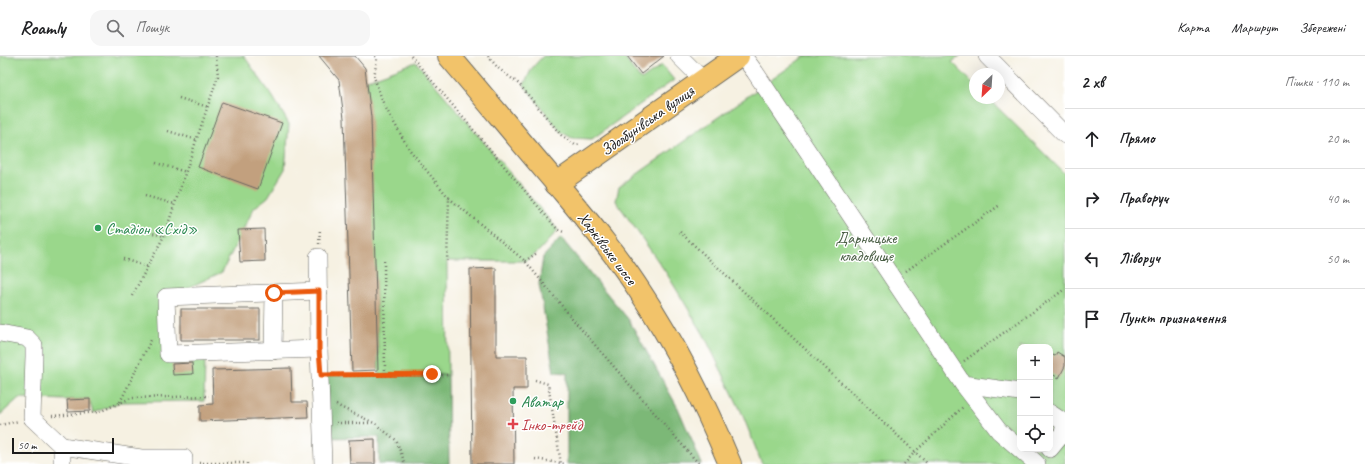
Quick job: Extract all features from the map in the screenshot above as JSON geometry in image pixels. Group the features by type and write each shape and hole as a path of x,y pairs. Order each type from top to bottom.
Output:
{"main road":[{"name":"Харківське шосе","path":"449,56 556,184 584,215 641,291 666,332 695,385 730,464"},
{"name":"Здолбунівська вулиця","path":"556,184 738,56"}],"lane":[{"path":"679,56 703,80"},
{"path":"742,56 755,72 973,397 999,430 1038,464 1048,452"},
{"path":"987,56 1065,134"},
{"path":"318,257 319,349 323,464"},
{"path":"319,291 166,297 168,354 319,349"},
{"path":"272,351 274,293"},
{"path":"0,333 27,338 34,345 32,418 62,446 141,461 184,458 184,463"},
{"path":"963,384 1017,392"},
{"path":"1053,415 1065,423 1062,433 1053,445"},
{"path":"62,446 62,464"}],"path":[{"path":"132,296 164,236 218,76 216,56"},
{"path":"375,56 377,59 374,77 384,105 409,149 449,198 525,261 581,330 699,464"},
{"path":"411,56 558,230 564,232"},
{"path":"488,56 498,68 519,84 561,135 575,145"},
{"path":"179,98 208,107"},
{"path":"168,132 197,140"},
{"path":"156,163 186,172"},
{"path":"145,196 175,204"},
{"path":"447,261 449,198"},
{"path":"894,280 1000,205"},
{"path":"134,228 164,236"},
{"path":"680,232 928,464"},
{"path":"525,261 537,253"},
{"path":"123,259 148,267"},
{"path":"384,261 385,375"},
{"path":"953,368 1065,289"},
{"path":"120,402 166,310"},
{"path":"321,375 448,375"},
{"path":"535,380 548,384 560,464"},
{"path":"32,418 99,412 131,398 209,396"},
{"path":"904,464 973,397"},
{"path":"321,398 374,423 396,440 405,464"},
{"path":"322,423 374,423"},
{"path":"535,459 566,464"},
{"path":"184,463 247,462 247,464"}],"green space":[{"name":"Стадіон «Схід»","path":"0,56 244,56 273,97 289,124 285,169 268,197 254,208 222,272 166,298 167,359 205,357 204,401 120,402 93,413 89,399 67,400 19,398 0,415"},
{"path":"543,56 623,56 641,80 662,65 674,80 592,139 572,138 561,132 524,85 532,68"},
{"name":"Дарницьке кладовище","path":"805,56 960,56 952,62 969,79 969,104 994,104 1065,174 1065,464 762,464 741,411 704,335 667,274 616,201 619,187"},
{"path":"416,62 558,230 537,253 525,261 447,261 448,375 379,375 367,80"},
{"path":"561,238 629,320 678,408 702,464 567,464 567,373 554,372 539,284 543,257"},
{"path":"321,375 448,375 449,464 379,464 379,437 323,438"}],"building":[{"path":"319,56 355,56 365,68 371,117 378,370 352,371 344,118 339,80"},
{"path":"627,56 664,56 641,74"},
{"path":"222,102 282,123 258,189 198,167"},
{"path":"264,229 265,261 240,262 238,230"},
{"path":"496,268 496,356 527,356 527,389 513,389 514,464 472,464 470,269"},
{"path":"181,309 260,309 260,340 181,340"},
{"path":"1057,352 1065,357 1065,366 1059,378 1053,375 1053,355 1055,356"},
{"path":"192,363 193,374 173,375 172,364"},
{"path":"291,368 292,402 307,402 308,417 200,421 200,405 213,404 212,370"},
{"path":"90,399 90,411 68,412 67,400"},
{"path":"375,439 375,464 350,464 349,440"}],"place":[{"name":"Стадіон «Схід»","path":"98,228"},
{"name":"Аватар","path":"513,401"},
{"name":"Інко-трейд","path":"513,424"}],"route":[{"path":"274,293 319,291 319,349 321,375 432,374"}]}
